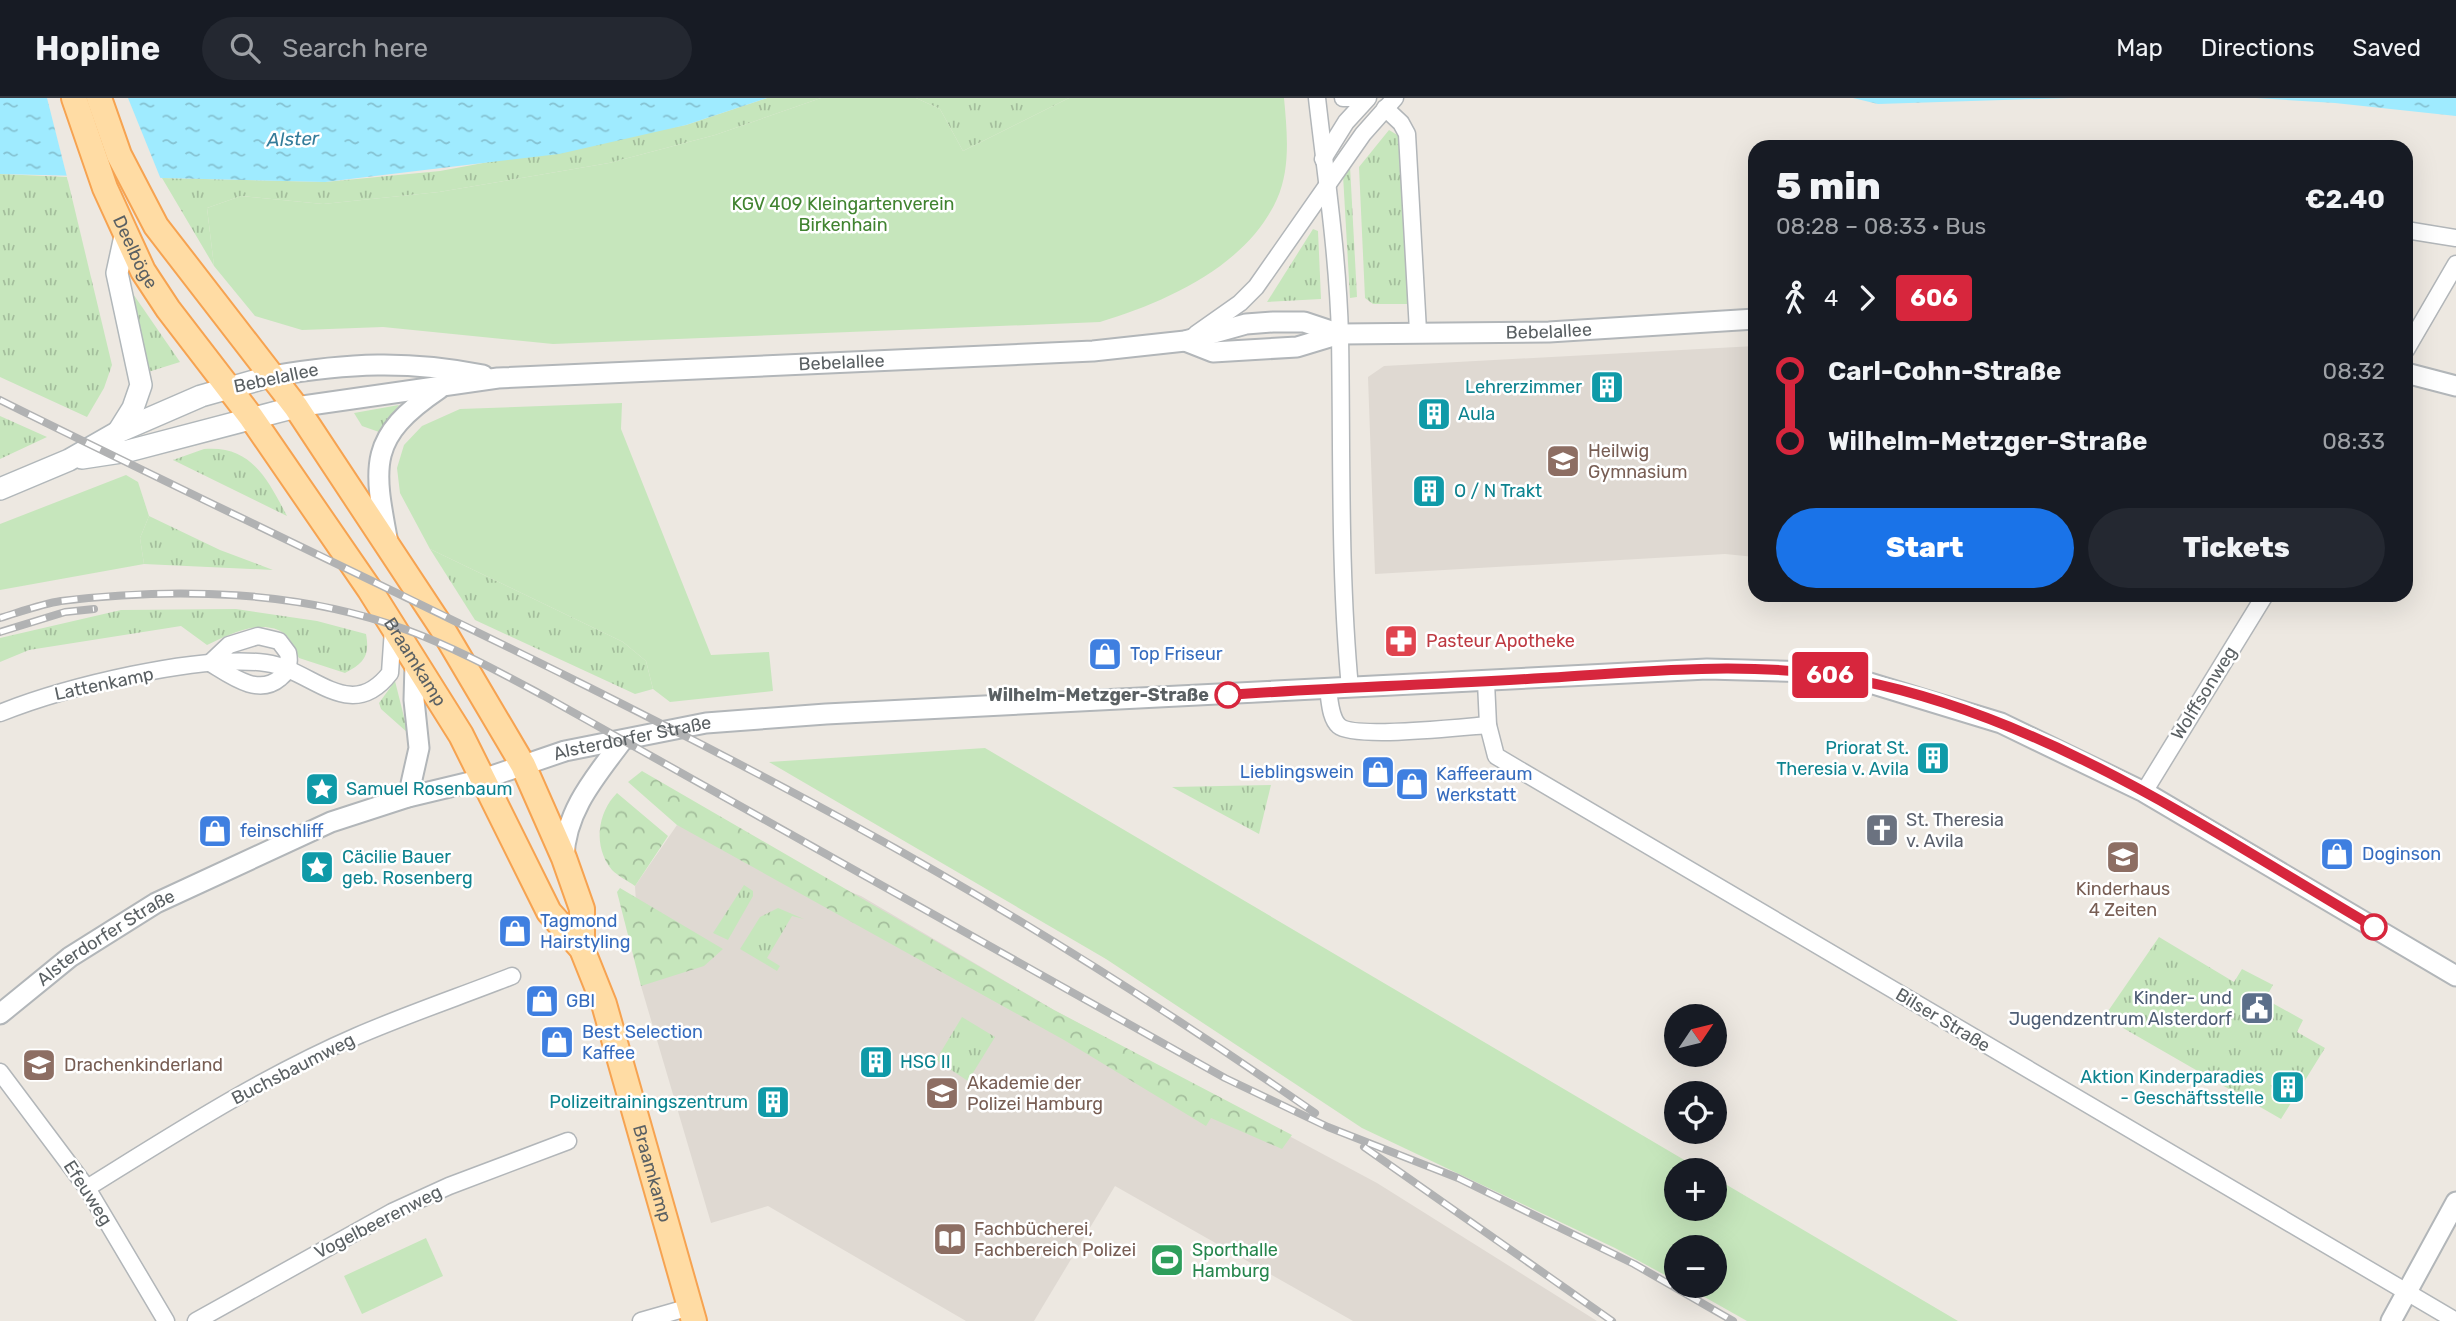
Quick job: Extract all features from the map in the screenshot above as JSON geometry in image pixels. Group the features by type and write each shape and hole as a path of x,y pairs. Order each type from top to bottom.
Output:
{"main road":[{"name":"Deelböge","path":"74,98 105,188 125,236 167,309 229,387"},
{"name":"Deelböge","path":"99,98 135,189 166,242 272,376"},
{"path":"118,432 133,408 141,385 117,273 125,236"},
{"name":"Bebelallee","path":"0,489 69,460 118,432 229,387 272,376"},
{"name":"Braamkamp","path":"272,376 296,407 442,628 523,765 564,858 582,909 582,949"},
{"name":"Braamkamp","path":"229,387 393,626 461,735 549,912 582,949 604,1004 692,1314"},
{"name":"Bebelallee","path":"69,460 128,451 296,407"}],"street":[{"path":"1317,98 1328,182 1340,334 1340,425 1350,688"},
{"path":"1343,98 1362,98"},
{"path":"1304,214 1324,156 1346,122 1368,98"},
{"path":"1185,341 1240,303 1272,267 1304,214 1390,103 1405,128 1408,142 1418,331"},
{"path":"2413,231 2456,238"},
{"path":"2413,338 2456,264"},
{"name":"Bebelallee","path":"296,407 498,378 1014,355 1185,341 1237,326 1273,322 1304,322 1340,334 1418,331 1549,332 1748,319"},
{"name":"Bebelallee","path":"272,376 326,367 389,364 431,365 498,378"},
{"path":"2413,375 2456,386"},
{"path":"390,551 379,493 379,464 385,444 392,428 404,413 442,386"},
{"name":"Wolffsonweg","path":"2144,792 2260,602"},
{"name":"Lattenkamp","path":"0,713 38,698 210,663 261,663 287,669 340,694 359,695 372,692 390,673 393,626"},
{"name":"Lattenkamp","path":"210,663 229,645 246,638 267,636 279,641 286,649 287,669"},
{"path":"210,663 254,685 275,683 287,669"},
{"path":"408,797 419,748 414,700 415,664"},
{"name":"Alsterdorfer Straße","path":"0,1014 69,957 156,903 331,822 408,797 483,779 565,751 706,723 826,714 1707,669 1813,672 1872,683 2001,723 2144,792 2456,976"},
{"name":"Bilser Straße","path":"1486,682 1488,725 1496,756 2456,1321"},
{"path":"1328,690 1334,720 1341,729 1362,733 1488,725"},
{"path":"564,858 568,833 581,796 622,741"},
{"name":"Buchsbaumweg","path":"86,1188 202,1117 295,1066 357,1036 512,976"},
{"name":"Efeuweg","path":"0,1072 86,1188 166,1321"},
{"name":"Vogelbeerenweg","path":"196,1321 392,1212 449,1186 568,1141"},
{"path":"2391,1321 2456,1202"},
{"path":"641,1321 692,1314"}],"shaded area":[{"name":"Heilwig Gymnasium","path":"1748,346 1748,556 1725,554 1375,574 1368,377 1384,366"},
{"name":"Akademie der Polizei Hamburg","path":"677,825 861,896 1054,1010 1377,1183 1597,1321 1353,1321 1115,1186 1034,1321 966,1321 768,1206 711,1223 641,986 635,886"}],"green space":[{"path":"767,98 821,98 715,135 609,163 439,192 323,204 241,196 207,208 214,266 162,178 325,182 440,171 686,125"},
{"name":"KGV 409 Kleingartenverein Birkenhain","path":"821,98 916,98 940,109 963,151 1069,98 1284,98 1287,149 1284,175 1277,199 1263,223 1246,244 1225,262 1177,292 1100,322 553,344 383,327 302,330 255,316 214,266 207,208 241,196 323,204 439,192 609,163 715,135"},
{"path":"916,98 1069,98 963,151 940,109"},
{"path":"1389,130 1399,136 1402,147 1408,304 1373,304 1365,298 1359,167"},
{"path":"1350,166 1357,297 1350,298 1343,175"},
{"path":"0,174 67,177 112,365 104,388 87,417 0,377"},
{"path":"1313,229 1318,231 1321,299 1267,302"},
{"path":"129,288 180,362 148,372"},
{"path":"622,403 621,429 711,655 769,652 773,691 670,702 653,689 646,661 623,642 430,549 400,493 397,468 404,445 422,426 460,409"},
{"path":"399,405 379,432 362,426 354,413"},
{"path":"0,416 47,437 0,459"},
{"path":"204,449 234,452 246,458 264,477 287,516 173,460"},
{"path":"126,475 138,482 149,516 140,538 144,564 0,590 0,524"},
{"path":"149,516 220,550 273,570 144,564 140,538"},
{"path":"430,549 623,642 646,661 653,689 635,694 475,620"},
{"path":"236,609 317,621 366,634 366,653 357,666 345,673 299,658 287,636 276,629 246,629 207,645 181,626 29,650 0,662 0,638 121,610"},
{"path":"395,681 408,733 381,709 379,703"},
{"path":"985,748 1681,1158 1664,1158 1664,1221 1727,1221 1727,1185 1958,1321 1747,1321 1706,1298 1727,1298 1727,1235 1664,1235 1664,1275 1615,1248 1362,1128 1106,959 769,762"},
{"path":"642,771 1054,1010 1292,1135 1282,1149 1211,1118 1206,1126 1064,1040 677,825 628,782"},
{"path":"1270,785 1259,834 1172,787"},
{"path":"617,793 668,836 635,886 612,870 606,861 600,841 605,810"},
{"path":"744,885 753,891 753,896 728,940 713,933"},
{"path":"620,888 723,949 704,966 641,986 617,892"},
{"path":"778,908 804,919 792,916 767,958 780,966 777,971 740,949 760,917"},
{"path":"2159,937 2234,982 2242,969 2273,985 2265,999 2303,1020 2297,1032 2325,1048 2281,1119 2104,1017"},
{"path":"962,1017 995,1037 968,1081 936,1060"},
{"path":"426,1238 443,1276 362,1314 344,1276"}],"water":[{"name":"Alster","path":"0,98 767,98 686,125 559,154 325,182 0,174"},
{"path":"1853,98 2069,98 1878,104"},
{"path":"2256,98 2456,98 2456,116 2335,103"}],"pier":[{"path":"47,98 128,98 162,182 68,181"}],"railway":[{"path":"0,400 537,661 855,826 973,893 1089,964 1315,1113"},
{"path":"0,618 53,602 192,593 236,595 323,607 366,617 425,637 546,697 1225,1078 1328,1127 1458,1178 1634,1264 1733,1321"},
{"path":"0,632 65,612 94,609"},
{"path":"1364,1147 1612,1321"}],"bus line":[{"name":"606","path":"1228,695 1707,669 1813,672 1860,680 1946,704 2001,723 2051,745 2144,792 2374,927"}],"place":[{"name":"Lehrerzimmer","path":"1607,387"},
{"name":"Aula","path":"1434,414"},
{"name":"Heilwig Gymnasium","path":"1563,461"},
{"name":"O / N Trakt","path":"1429,491"},
{"name":"Pasteur Apotheke","path":"1401,641"},
{"name":"Top Friseur","path":"1105,654"},
{"name":"Wilhelm-Metzger-Straße","path":"1228,695"},
{"name":"Priorat St. Theresia v. Avila","path":"1933,758"},
{"name":"Lieblingswein","path":"1378,772"},
{"name":"Kaffeeraum Werkstatt","path":"1412,784"},
{"name":"Samuel Rosenbaum","path":"322,789"},
{"name":"St. Theresia v. Avila","path":"1882,830"},
{"name":"feinschliff","path":"215,831"},
{"name":"Doginson","path":"2337,854"},
{"name":"Kinderhaus 4 Zeiten","path":"2123,857"},
{"name":"Cäcilie Bauer geb. Rosenberg","path":"317,867"},
{"name":"Tagmond Hairstyling","path":"515,931"},
{"name":"GBI","path":"542,1001"},
{"name":"Kinder- und Jugendzentrum Alsterdorf","path":"2257,1008"},
{"name":"Best Selection Kaffee","path":"557,1042"},
{"name":"HSG II","path":"876,1062"},
{"name":"Drachenkinderland","path":"39,1065"},
{"name":"Aktion Kinderparadies - Geschäftsstelle","path":"2288,1087"},
{"name":"Akademie der Polizei Hamburg","path":"942,1093"},
{"name":"Polizeitrainingszentrum","path":"773,1102"},
{"name":"Fachbücherei, Fachbereich Polizei","path":"950,1239"},
{"name":"Sporthalle Hamburg","path":"1167,1260"}]}
